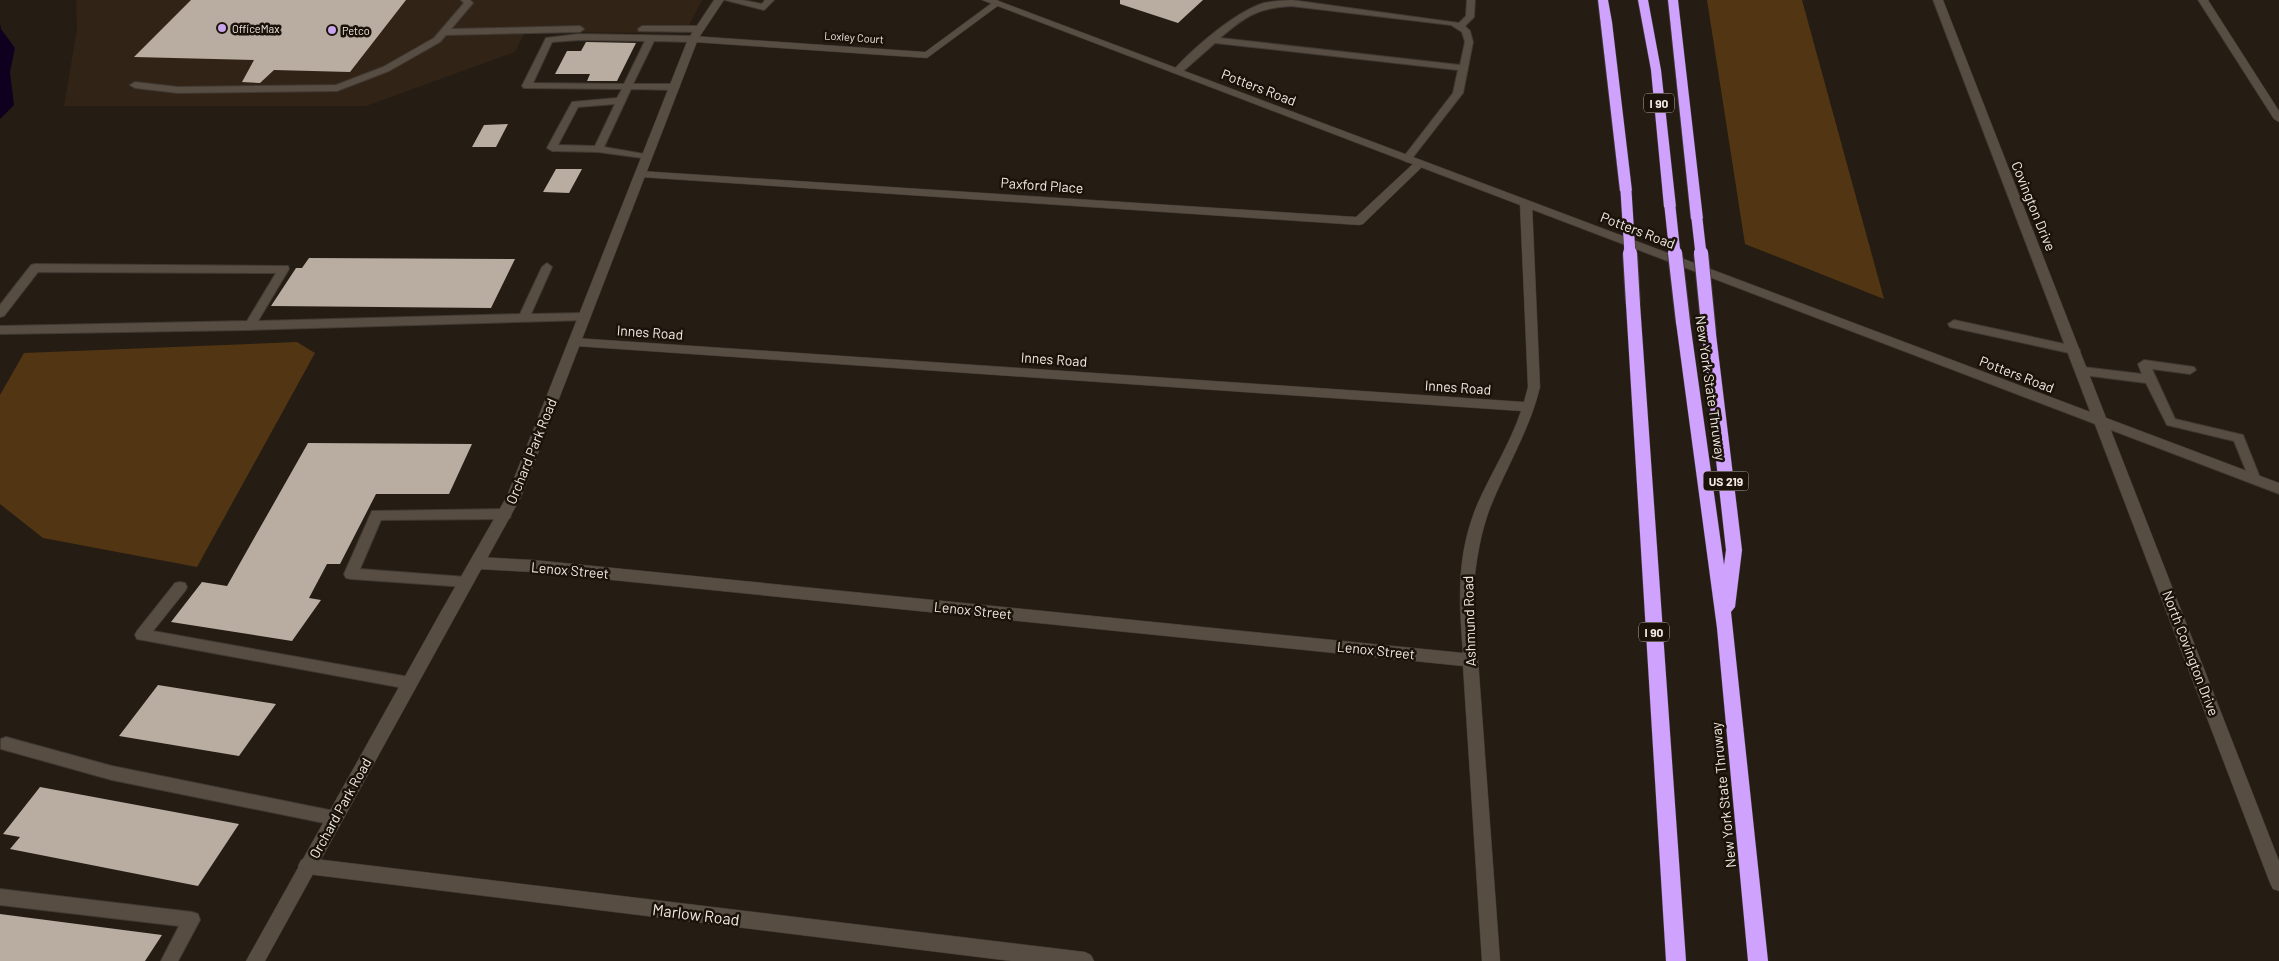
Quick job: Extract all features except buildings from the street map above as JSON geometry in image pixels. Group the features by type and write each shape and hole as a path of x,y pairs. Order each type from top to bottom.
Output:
{"highway":[{"name":"I 90","path":"1603,0 1626,191 1676,961"},
{"name":"New York State Thruway","path":"1643,0 1656,70 1684,322 1725,628 1758,961"},
{"name":"US 219","path":"1673,0 1734,550 1725,628"}],"street":[{"name":"Orchard Park Road","path":"255,961 408,684 514,498 674,86 696,34 719,0"},
{"name":"Covington Drive","path":"1938,0 2103,423"},
{"path":"2203,0 2279,119"},
{"name":"Loxley Court","path":"696,34 927,55 992,1"},
{"name":"Potters Road","path":"992,1 2279,489"},
{"name":"Paxford Place","path":"640,174 1359,221 1419,164"},
{"name":"Ashmund Road","path":"1491,961 1466,591 1470,550 1484,507 1530,407 1535,372 1526,204"},
{"name":"Innes Road","path":"575,342 1530,407"},
{"name":"North Covington Drive","path":"2103,423 2279,883"},
{"name":"Lenox Street","path":"476,563 533,566 1470,660"},
{"name":"Marlow Road","path":"308,866 1085,961"}],"lane":[{"path":"135,85 178,90 337,88 386,69 438,40 469,3 465,0"},
{"path":"729,0 764,6 770,0"},
{"path":"1460,27 1470,17 1471,0"},
{"path":"1177,72 1240,18 1270,4 1291,3 1454,22 1466,32 1469,42 1458,93 1407,159"},
{"path":"444,32 696,34"},
{"path":"674,86 527,86 549,40 579,36 651,37 696,34"},
{"path":"598,149 651,37"},
{"path":"1215,40 1464,68"},
{"path":"620,101 575,104 552,148 598,149 646,157"},
{"path":"524,318 547,267"},
{"path":"0,313 35,268 284,269 248,326"},
{"path":"0,330 248,326 319,322 584,317"},
{"path":"1954,324 2074,350"},
{"path":"2190,370 2144,364 2171,422 2239,438 2255,480"},
{"path":"2083,371 2150,379"},
{"path":"466,582 351,574 377,515 505,514"},
{"path":"180,587 142,635 408,684"},
{"path":"6,744 112,773 334,818"},
{"path":"0,897 192,920 169,961"}],"shaded area":[{"path":"76,0 702,0 685,33 525,32 515,52 366,106 64,106 77,29"},
{"path":"1707,0 1802,0 1884,299 1745,244"},
{"path":"0,22 1,29 15,48 10,72 14,105 0,119"},
{"path":"297,342 315,353 197,567 43,538 0,504 0,395 24,353"}],"place":[{"name":"OfficeMax","path":"222,28"},
{"name":"Petco","path":"332,30"}]}
